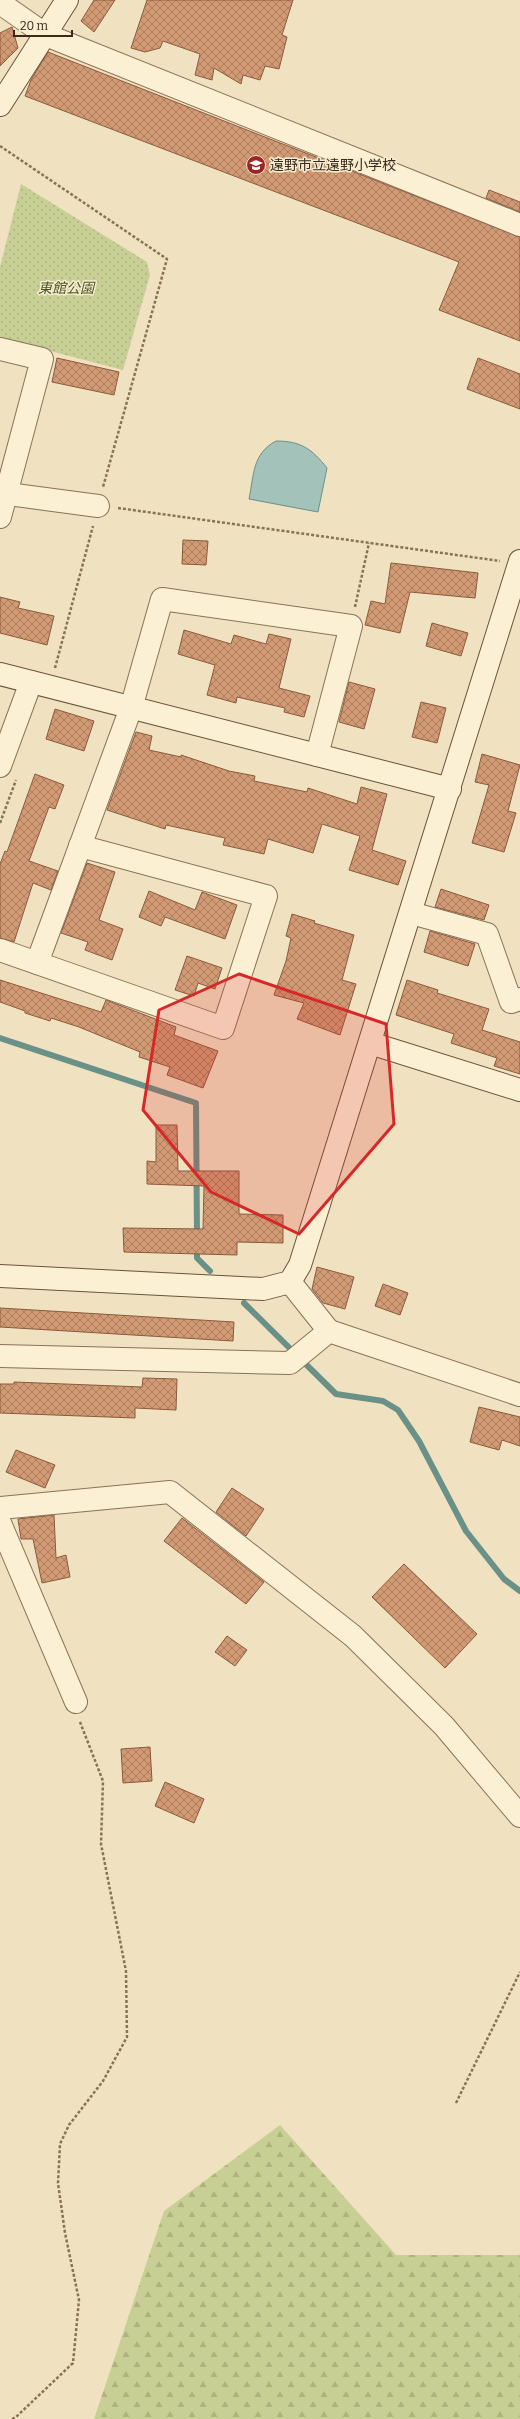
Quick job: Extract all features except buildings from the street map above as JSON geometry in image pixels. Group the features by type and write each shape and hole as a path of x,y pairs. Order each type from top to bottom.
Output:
{"street":[{"path":"0,105 46,36 67,0"},
{"path":"0,3 46,36 520,225"},
{"path":"0,349 42,359 3,493 0,516"},
{"path":"3,493 98,506"},
{"path":"0,1276 263,1289 290,1282 300,1265 520,562"},
{"path":"37,963 131,708 162,599 351,626 317,755"},
{"path":"0,674 450,789"},
{"path":"9,769 41,684"},
{"path":"0,950 223,1028 266,896 80,846"},
{"path":"411,913 486,934 511,1002 520,999"},
{"path":"370,1043 520,1090"},
{"path":"290,1282 329,1331 520,1395"},
{"path":"0,1356 290,1363 329,1331"},
{"path":"0,1508 170,1492 353,1636 444,1726 520,1816"},
{"path":"0,1523 76,1702"}],"path":[{"path":"0,146 167,258 98,506 41,684"},
{"path":"98,506 520,562"},
{"path":"351,626 369,543"},
{"path":"0,823 9,769"},
{"path":"12,2419 16,2417 73,2363 79,2300 64,2233 58,2184 60,2144 69,2125 103,2081 127,2037 126,1971 101,1844 103,1781 81,1724 76,1702"},
{"path":"456,2103 520,1972"}],"highlighted area":[{"path":"239,974 386,1024 394,1124 299,1234 211,1192 143,1110 159,1010"}],"green space":[{"name":"東館公園","path":"21,184 147,262 150,275 123,370 0,338 0,267"},
{"path":"280,2125 396,2255 520,2255 520,2419 94,2419 164,2211"}],"water":[{"path":"276,441 285,441 305,447 311,451 327,468 318,512 249,499 253,474 258,459 268,446"}],"waterway":[{"path":"0,1038 196,1103 197,1237"},
{"path":"197,1246 197,1258 210,1271"},
{"path":"244,1303 336,1394 383,1401 398,1410 419,1441 466,1531 504,1579 520,1591"}],"place":[{"name":"遠野市立遠野小学校","path":"256,165"}]}
